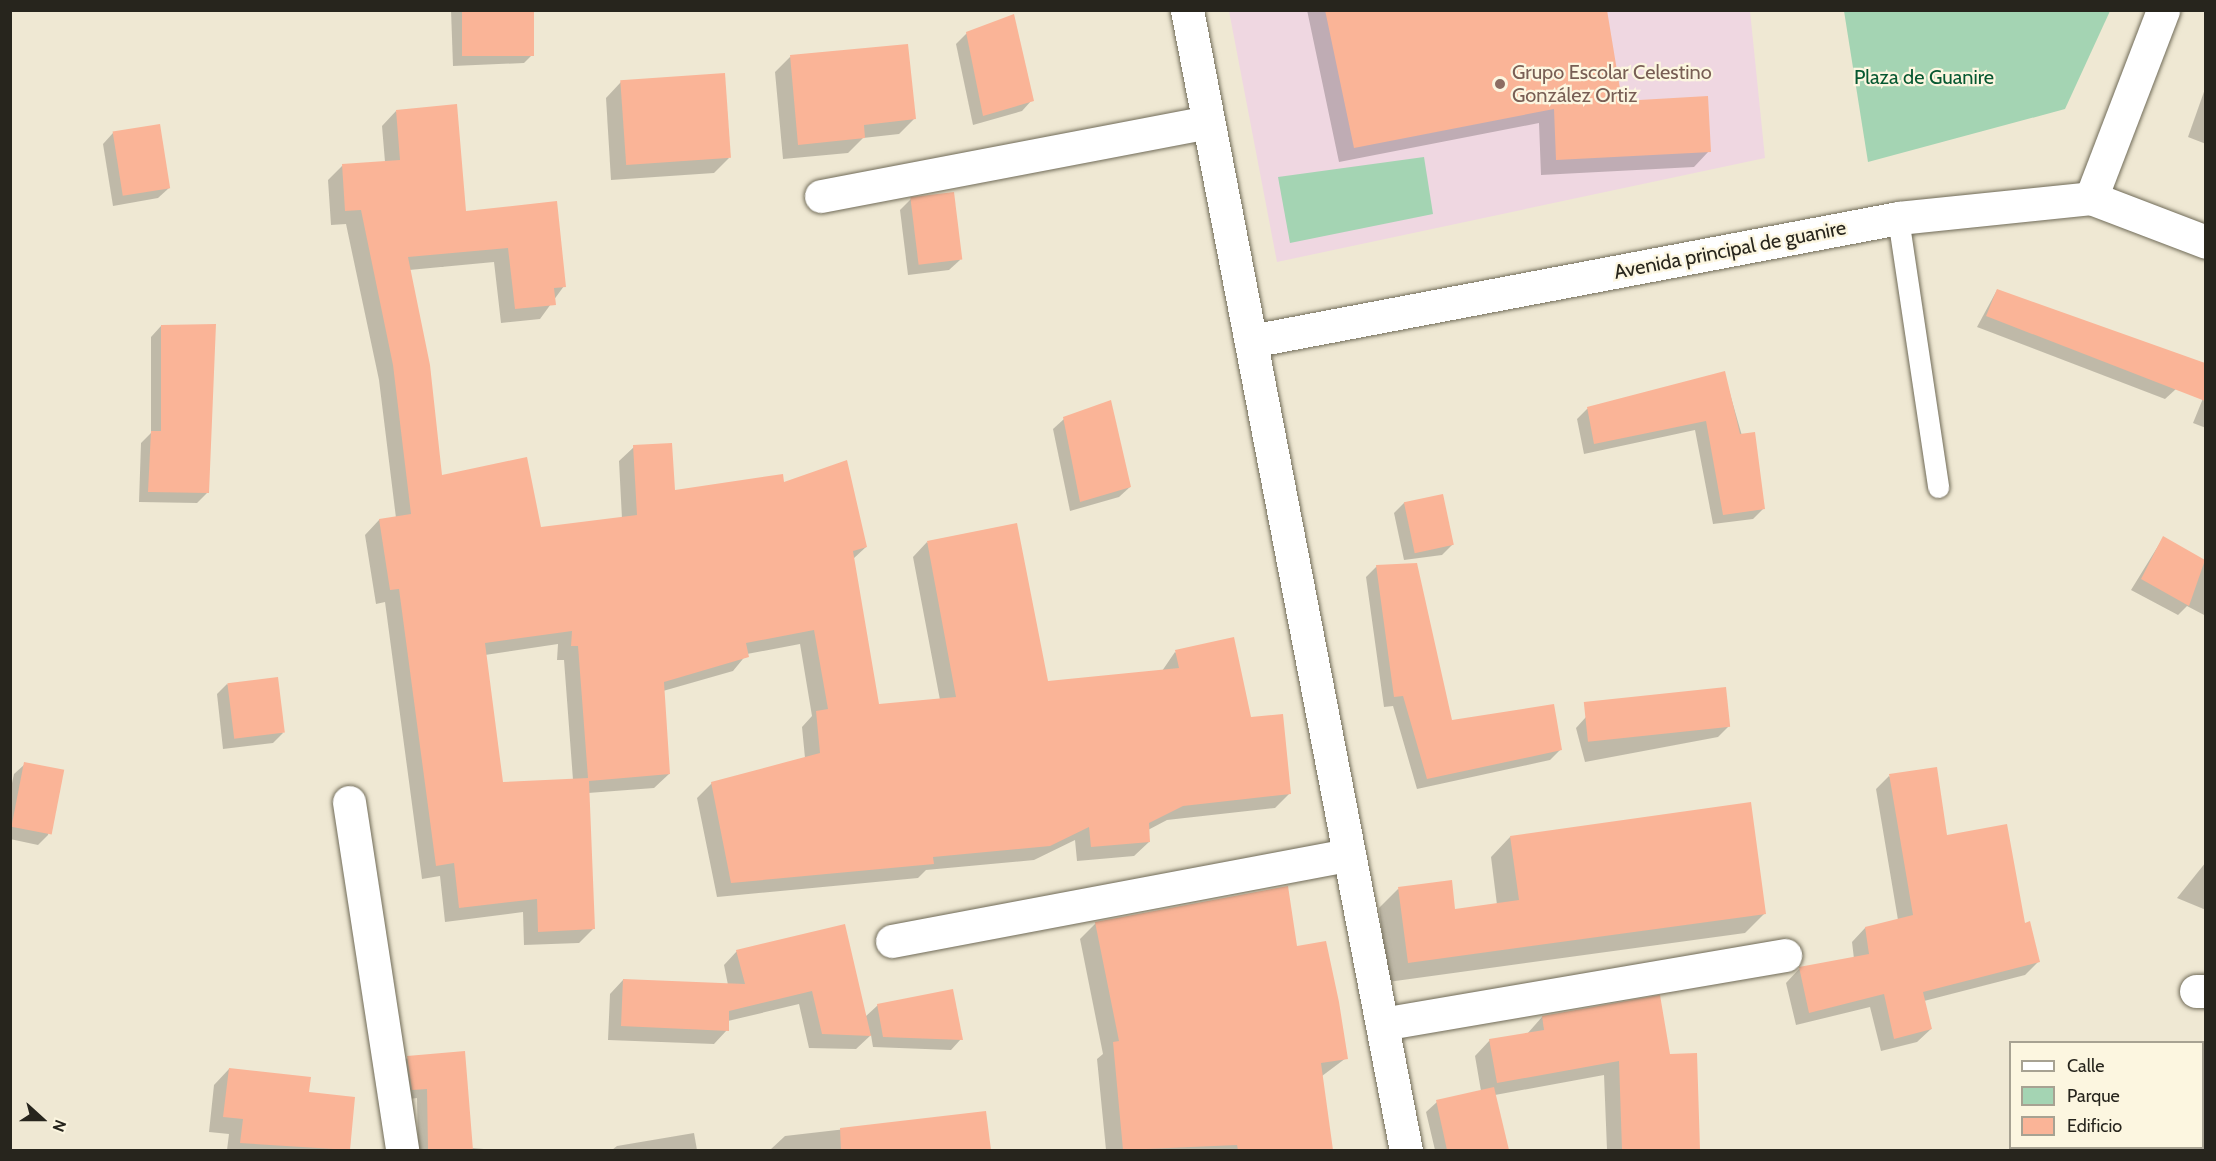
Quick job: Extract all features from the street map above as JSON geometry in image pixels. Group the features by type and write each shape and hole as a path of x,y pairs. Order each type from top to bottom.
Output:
{"street":[{"path":"1187,10 1406,1150"},
{"path":"2091,198 2163,10"},
{"path":"821,196 1208,122"},
{"name":"Avenida principal de guanire","path":"1251,341 1898,218 2091,198 2205,243"},
{"path":"349,802 402,1150"},
{"path":"892,941 1349,855"},
{"path":"1382,1024 1785,955"}],"lane":[{"path":"1898,218 1938,487"}],"shaded area":[{"name":"Grupo Escolar Celestino González Ortiz","path":"1229,11 1750,11 1765,158 1277,262"}],"green space":[{"name":"Plaza de Guanire","path":"1844,10 2110,11 2065,109 1868,162"},
{"path":"1424,157 1433,214 1290,243 1278,177"}],"building":[{"path":"462,10 534,10 534,56 462,56"},
{"path":"1325,10 1607,10 1622,101 1708,96 1711,152 1556,160 1554,109 1354,148"},
{"path":"1014,14 1034,101 983,116 966,32"},
{"path":"908,44 916,119 864,125 865,138 798,145 790,55"},
{"path":"725,73 731,158 626,165 620,80"},
{"path":"457,104 466,211 557,201 566,287 554,288 556,305 515,309 508,248 408,257 430,365 442,475 527,457 541,527 637,515 633,445 672,443 675,490 783,474 784,482 847,460 867,547 853,551 879,704 956,697 927,541 1017,523 1048,681 1179,668 1175,650 1234,637 1251,717 1283,714 1291,794 1183,806 1149,823 1150,842 1091,847 1089,827 1050,846 933,857 934,864 731,883 711,782 820,753 816,711 828,709 814,630 746,643 749,657 664,682 670,774 589,781 595,929 538,932 537,899 459,908 454,863 436,866 399,589 390,590 379,519 411,514 393,365 361,210 345,211 342,164 400,160 396,110","holes":["572,631 571,646 578,646 588,778 503,782 485,643"]},
{"path":"160,124 170,188 123,196 113,132"},
{"path":"954,192 962,259 919,265 910,197"},
{"path":"1997,289 2205,363 2205,401 1986,316"},
{"path":"216,324 209,493 148,492 151,431 161,431 161,325"},
{"path":"1725,371 1740,434 1755,432 1765,509 1723,515 1706,421 1594,444 1587,407"},
{"path":"1111,400 1131,487 1080,502 1063,417"},
{"path":"1443,494 1454,545 1415,553 1404,502"},
{"path":"2163,536 2205,560 2189,606 2141,579"},
{"path":"1417,563 1452,720 1554,704 1562,750 1427,779 1403,696 1394,697 1376,565"},
{"path":"278,677 285,733 234,739 227,683"},
{"path":"1726,687 1730,727 1588,742 1584,702"},
{"path":"24,762 64,770 52,835 11,827"},
{"path":"1937,767 1947,835 2007,824 2025,923 2030,921 2040,962 1923,992 1932,1029 1894,1039 1884,994 1809,1013 1799,967 1869,954 1865,927 1913,915 1889,774"},
{"path":"1751,802 1766,914 1408,963 1398,887 1452,880 1455,909 1519,900 1510,836"},
{"path":"1288,886 1297,946 1326,941 1339,1002 1348,1059 1321,1063 1333,1150 1238,1150 1237,1145 1123,1150 1113,1042 1119,1041 1095,922"},
{"path":"845,924 871,1036 822,1034 812,991 729,1011 729,1031 621,1026 623,979 745,984 736,950"},
{"path":"953,989 963,1040 883,1037 877,1004"},
{"path":"1660,995 1670,1054 1697,1053 1700,1150 1622,1150 1619,1061 1497,1083 1489,1039 1544,1030 1542,1016"},
{"path":"465,1051 473,1150 428,1150 427,1089 412,1090 407,1056"},
{"path":"229,1068 311,1077 309,1092 355,1097 350,1150 240,1143 243,1119 223,1117"},
{"path":"1494,1087 1509,1150 1447,1150 1436,1100"},
{"path":"986,1111 991,1150 841,1150 840,1128"}],"place":[{"name":"Grupo Escolar Celestino González Ortiz","path":"1500,84"}]}
